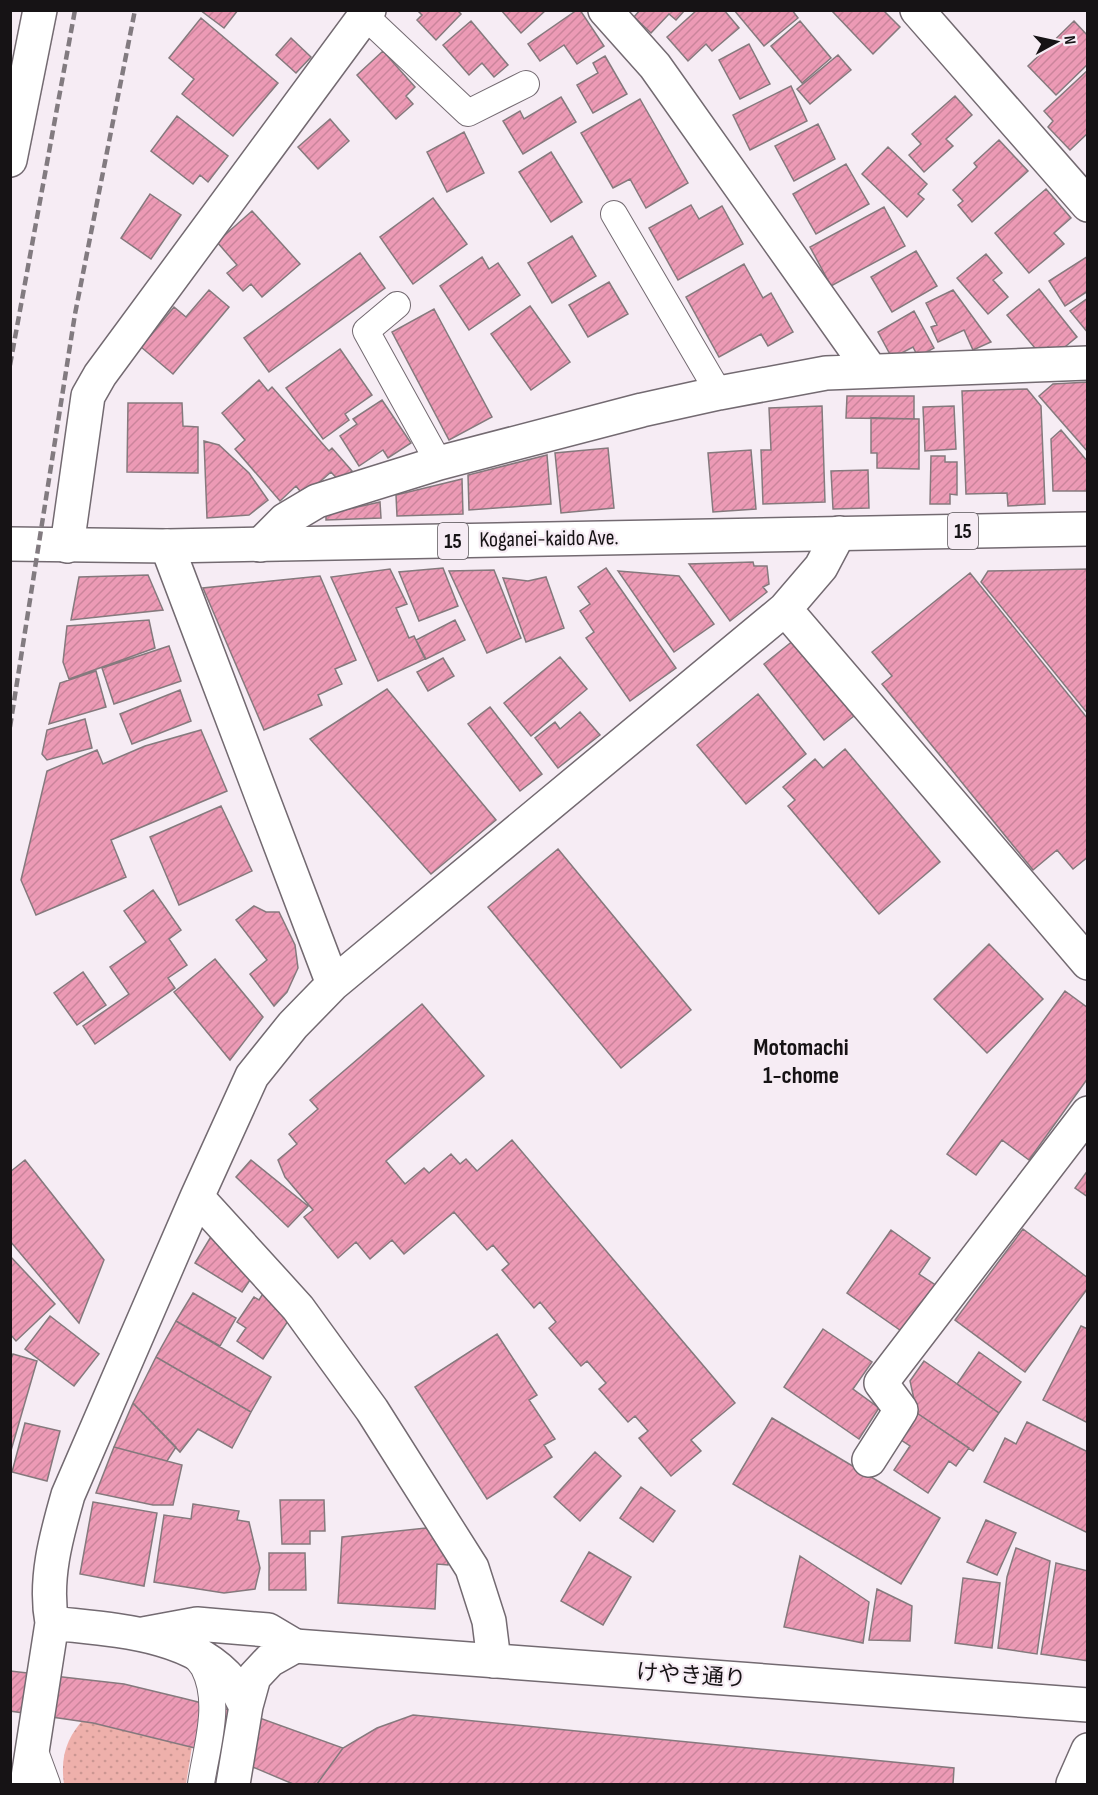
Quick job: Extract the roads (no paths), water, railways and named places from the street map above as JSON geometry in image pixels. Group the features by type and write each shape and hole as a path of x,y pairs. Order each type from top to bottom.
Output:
{"street":[{"path":"10,160 40,10"},
{"path":"605,10 654,66 871,371"},
{"path":"917,10 1088,205"},
{"path":"67,546 88,396 100,375 367,13"},
{"path":"260,545 285,520 317,501 439,463 642,410 719,393 826,373 1088,363"},
{"name":"Koganei-kaido Ave.","path":"10,544 260,545 1088,529"},
{"path":"27,1785 52,1623 48,1603 50,1578 58,1530 68,1495 252,1076 293,1024 333,984 785,609 820,567 839,533"},
{"path":"167,546 333,984"},
{"path":"785,609 1088,963"},
{"path":"868,1460 901,1410 881,1383 1088,1113"},
{"path":"197,1197 298,1308 372,1410 472,1568 489,1622 494,1660"},
{"path":"52,1623 141,1634 190,1651 216,1666 233,1683 246,1706"},
{"path":"141,1634 197,1624 268,1630 295,1646"},
{"path":"233,1785 246,1706 254,1677 270,1660 295,1646"},
{"name":"けやき通り","path":"295,1646 1088,1705"},
{"path":"1073,1785 1088,1750"}],"lane":[{"path":"367,13 468,113 526,84"},
{"path":"614,214 719,393"},
{"path":"397,305 366,331 439,463"},
{"path":"190,1651 204,1668 210,1689 212,1712 201,1785"},
{"path":"212,1712 246,1706"},
{"path":"33,1746 47,1785"}],"railway":[{"path":"10,365 75,10"},
{"path":"10,727 75,314 135,10"}],"district":[{"name":"Motomachi 1-chome","path":"801,1061"}]}
